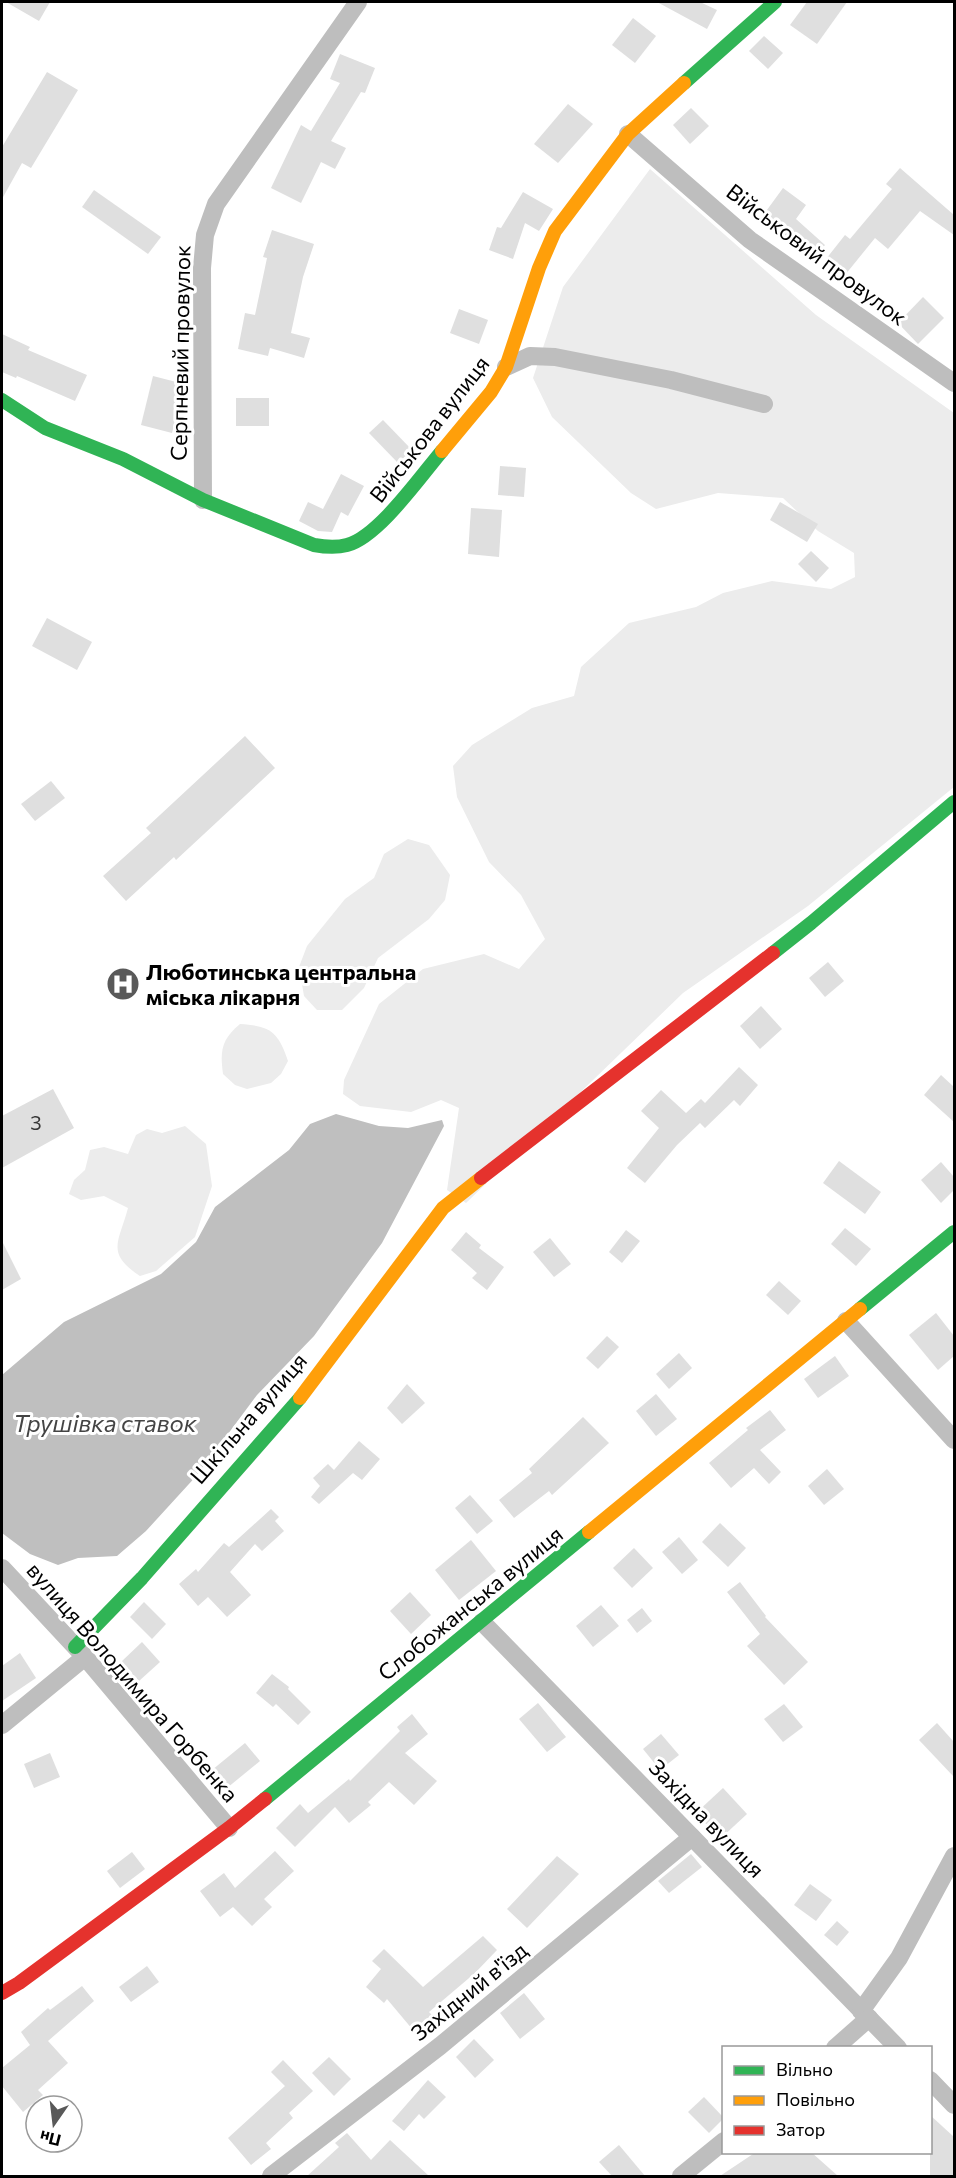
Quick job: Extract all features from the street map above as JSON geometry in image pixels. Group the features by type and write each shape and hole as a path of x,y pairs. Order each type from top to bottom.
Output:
{"street":[{"name":"Серпневий провулок","path":"202,500 202,268 205,235 216,204 358,2"},
{"name":"Військова вулиця","path":"2,400 45,428 123,459 202,500 314,545 345,548 376,529 491,392 506,367 539,268 555,231 628,134 775,2"},
{"name":"Військовий провулок","path":"628,134 750,240 954,383"},
{"path":"506,367 531,356 555,357 671,380 764,404"},
{"name":"Шкільна вулиця","path":"2,1725 80,1652 304,1394 443,1208 811,923 954,802"},
{"name":"Слобожанська вулиця","path":"2,1993 19,1983 229,1828 954,1232"},
{"path":"846,1321 954,1440"},
{"name":"вулиця Володимира Горбенка","path":"2,1568 80,1652 229,1828"},
{"name":"Західна вулиця","path":"482,1622 896,2046"},
{"name":"Західний в'їзд","path":"271,2176 440,2046 692,1837"},
{"path":"837,2046 865,2014 899,1958 954,1856"},
{"path":"932,2082 954,2105"},
{"path":"681,2176 722,2142"}],"shaded area":[{"path":"650,169 816,315 954,413 954,787 808,906 683,993 466,1203 447,1190 459,1108 441,1100 411,1112 360,1106 343,1094 344,1080 379,1004 423,969 484,954 519,969 545,939 521,895 489,862 457,797 453,766 472,745 532,708 574,696 581,667 629,623 696,607 723,593 772,581 831,589 855,577 854,553 818,531 783,498 718,493 656,509 631,493 552,417 533,378 563,287"},
{"path":"408,839 429,845 450,875 445,900 429,919 378,958 364,988 342,1010 317,1010 304,996 299,967 307,946 345,899 374,878 384,854"},
{"path":"240,1024 266,1029 272,1032 281,1043 288,1061 281,1074 271,1083 247,1089 235,1085 223,1074 223,1046 229,1035"},
{"path":"185,1126 206,1144 212,1186 195,1237 156,1271 140,1276 129,1268 118,1253 119,1238 128,1208 104,1196 81,1200 69,1194 74,1180 85,1170 90,1150 104,1147 128,1154 136,1135 147,1129 162,1133"}],"water":[{"name":"Трушівка ставок","path":"336,1114 379,1126 408,1128 442,1120 444,1126 382,1243 314,1336 257,1395 199,1473 146,1531 117,1556 78,1558 58,1565 30,1554 2,1533 2,1375 64,1322 161,1274 196,1242 215,1207 289,1150 310,1124"}],"building":[{"path":"6,2 50,2 39,21"},
{"path":"657,2 700,2 717,10 707,29"},
{"path":"807,2 847,2 817,44 790,25"},
{"path":"633,18 656,36 635,63 612,45"},
{"path":"764,36 783,53 768,69 749,51"},
{"path":"340,54 375,68 365,93 361,92 331,141 346,148 335,169 321,162 301,203 271,188 301,125 311,131 340,83 330,79"},
{"path":"47,72 78,90 31,168 22,163 2,199 2,147"},
{"path":"568,104 593,124 558,163 534,144"},
{"path":"691,108 709,126 690,144 673,125"},
{"path":"900,168 954,215 954,235 920,211 888,249 875,238 845,275 826,259 845,235 850,239 892,189 886,184"},
{"path":"783,188 806,205 796,219 825,245 814,258 761,218"},
{"path":"94,190 161,237 148,254 82,207"},
{"path":"523,192 553,209 539,231 525,223 513,259 489,250 497,227 501,228"},
{"path":"272,230 314,244 303,277 291,333 310,338 304,358 270,348 268,356 238,349 245,313 255,315 267,258 263,257"},
{"path":"923,297 944,318 918,344 898,323"},
{"path":"459,309 488,320 479,344 450,333"},
{"path":"2,334 30,347 28,350 87,375 75,401 17,376 16,378 2,372"},
{"path":"153,376 184,384 172,433 141,425"},
{"path":"236,398 269,398 269,426 236,426"},
{"path":"383,420 412,450 398,463 369,433"},
{"path":"500,466 526,468 524,497 498,495"},
{"path":"341,474 364,486 348,516 341,512 332,532 318,531 299,521 308,502 323,509"},
{"path":"780,502 818,524 807,542 770,520"},
{"path":"471,508 502,510 499,557 468,554"},
{"path":"811,551 829,568 816,582 798,564"},
{"path":"47,618 92,642 77,670 32,646"},
{"path":"245,736 275,768 176,860 174,857 126,901 103,876 151,833 146,828"},
{"path":"51,781 65,798 35,821 21,804"},
{"path":"828,962 844,981 825,997 809,978"},
{"path":"761,1006 782,1029 760,1049 740,1026"},
{"path":"739,1067 758,1085 740,1106 734,1100 705,1128 700,1123 677,1145 645,1183 627,1168 659,1128 641,1111 661,1090 686,1113 701,1099 705,1103"},
{"path":"941,1075 954,1087 954,1122 924,1095"},
{"path":"53,1089 74,1128 2,1168 2,1116"},
{"path":"839,1161 881,1192 865,1214 823,1183"},
{"path":"941,1162 954,1177 954,1190 941,1203 921,1180"},
{"path":"845,1228 871,1249 856,1266 831,1244"},
{"path":"626,1230 640,1241 622,1263 609,1252"},
{"path":"466,1232 481,1245 479,1248 504,1267 487,1290 472,1278 477,1273 451,1250"},
{"path":"550,1238 571,1264 554,1277 533,1252"},
{"path":"2,1241 21,1279 2,1290"},
{"path":"779,1281 801,1301 788,1315 766,1295"},
{"path":"936,1313 954,1336 954,1356 938,1370 909,1335"},
{"path":"607,1336 619,1347 598,1369 586,1358"},
{"path":"679,1353 692,1368 669,1389 656,1374"},
{"path":"835,1356 849,1376 818,1398 804,1379"},
{"path":"407,1384 425,1403 402,1424 387,1408"},
{"path":"656,1394 677,1419 656,1436 636,1411"},
{"path":"770,1410 786,1430 760,1450 781,1472 769,1484 754,1468 731,1488 709,1463 748,1430 746,1428"},
{"path":"583,1417 609,1443 552,1495 549,1491 514,1518 499,1500 532,1473 529,1469"},
{"path":"359,1441 380,1459 362,1480 353,1473 319,1504 311,1497 320,1486 313,1478 328,1464 334,1470"},
{"path":"827,1469 844,1489 824,1505 808,1486"},
{"path":"470,1495 493,1521 477,1534 455,1508"},
{"path":"271,1509 279,1517 275,1521 284,1531 262,1551 255,1544 230,1572 251,1595 227,1617 208,1597 198,1606 179,1584 196,1569 198,1572 224,1543 229,1547"},
{"path":"720,1523 746,1548 728,1567 702,1542"},
{"path":"679,1537 698,1560 682,1574 662,1552"},
{"path":"471,1540 496,1571 459,1600 435,1570"},
{"path":"634,1548 653,1568 632,1588 613,1568"},
{"path":"740,1582 765,1617 808,1662 784,1685 747,1646 760,1634 727,1592"},
{"path":"410,1592 431,1615 411,1634 390,1611"},
{"path":"144,1602 166,1624 152,1639 130,1617"},
{"path":"601,1605 619,1626 593,1647 576,1626"},
{"path":"642,1608 652,1621 637,1633 627,1620"},
{"path":"142,1642 160,1662 139,1681 121,1662"},
{"path":"20,1653 36,1678 2,1701 2,1666"},
{"path":"272,1674 289,1687 288,1689 311,1712 298,1725 276,1704 273,1707 256,1693"},
{"path":"538,1703 566,1737 547,1752 519,1719"},
{"path":"784,1704 803,1727 783,1742 764,1719"},
{"path":"412,1714 428,1734 405,1753 437,1781 414,1805 389,1782 368,1802 371,1805 349,1823 335,1807 295,1847 276,1828 300,1804 308,1813 349,1779 350,1781 400,1731 397,1727"},
{"path":"937,1723 954,1742 954,1777 919,1740"},
{"path":"661,1734 679,1755 660,1770 643,1749"},
{"path":"245,1743 260,1761 227,1788 212,1770"},
{"path":"50,1753 60,1777 34,1788 24,1764"},
{"path":"723,1788 747,1814 720,1839 696,1813"},
{"path":"275,1851 294,1871 264,1899 272,1907 252,1926 233,1907 220,1917 200,1891 224,1873 235,1888"},
{"path":"132,1852 145,1869 120,1888 107,1871"},
{"path":"691,1854 702,1867 669,1893 658,1881"},
{"path":"557,1856 579,1874 527,1928 507,1909"},
{"path":"810,1884 832,1900 816,1921 794,1905"},
{"path":"837,1921 849,1932 837,1946 824,1935"},
{"path":"483,1936 497,1950 475,1973 429,2012 432,2015 413,2030 387,1999 384,2003 366,1987 381,1969 372,1961 384,1949 423,1987"},
{"path":"147,1966 159,1982 131,2002 119,1987"},
{"path":"82,1986 94,2001 48,2041 68,2063 38,2090 42,2094 24,2094 23,2112 2,2086 2,2068 30,2045 21,2032 48,2008 50,2010"},
{"path":"524,1993 545,2019 520,2039 500,2013"},
{"path":"474,2039 494,2060 475,2078 456,2057"},
{"path":"329,2057 351,2079 334,2096 312,2073"},
{"path":"283,2060 313,2091 289,2113 293,2118 266,2143 271,2149 251,2165 228,2138 285,2086 271,2072"},
{"path":"428,2080 446,2097 424,2119 419,2114 404,2131 392,2121"},
{"path":"704,2097 722,2116 722,2120 709,2133 688,2112"},
{"path":"932,2117 954,2137 954,2176 930,2176"},
{"path":"347,2133 371,2160 390,2140 429,2176 307,2176 339,2147 335,2143"},
{"path":"619,2145 645,2176 612,2176 599,2162"},
{"path":"753,2154 813,2154 838,2176 720,2176"}],"traffic: fast":[{"path":"684,83 775,2"},
{"path":"2,400 45,428 123,459 203,500 314,545 322,546 347,545 372,531 398,505 442,451"},
{"path":"773,953 954,802"},
{"path":"860,1309 954,1232"},
{"path":"75,1647 142,1578 300,1398"},
{"path":"265,1799 589,1532"}],"traffic: slow":[{"path":"442,451 491,392 506,367 539,268 555,231 628,134 684,83"},
{"path":"300,1398 443,1208 481,1178"},
{"path":"589,1532 860,1309"}],"traffic: jam":[{"path":"481,1178 773,953"},
{"path":"2,1993 19,1983 265,1799"}],"place":[{"name":"Люботинська центральна міська лікарня","path":"123,984"}]}
